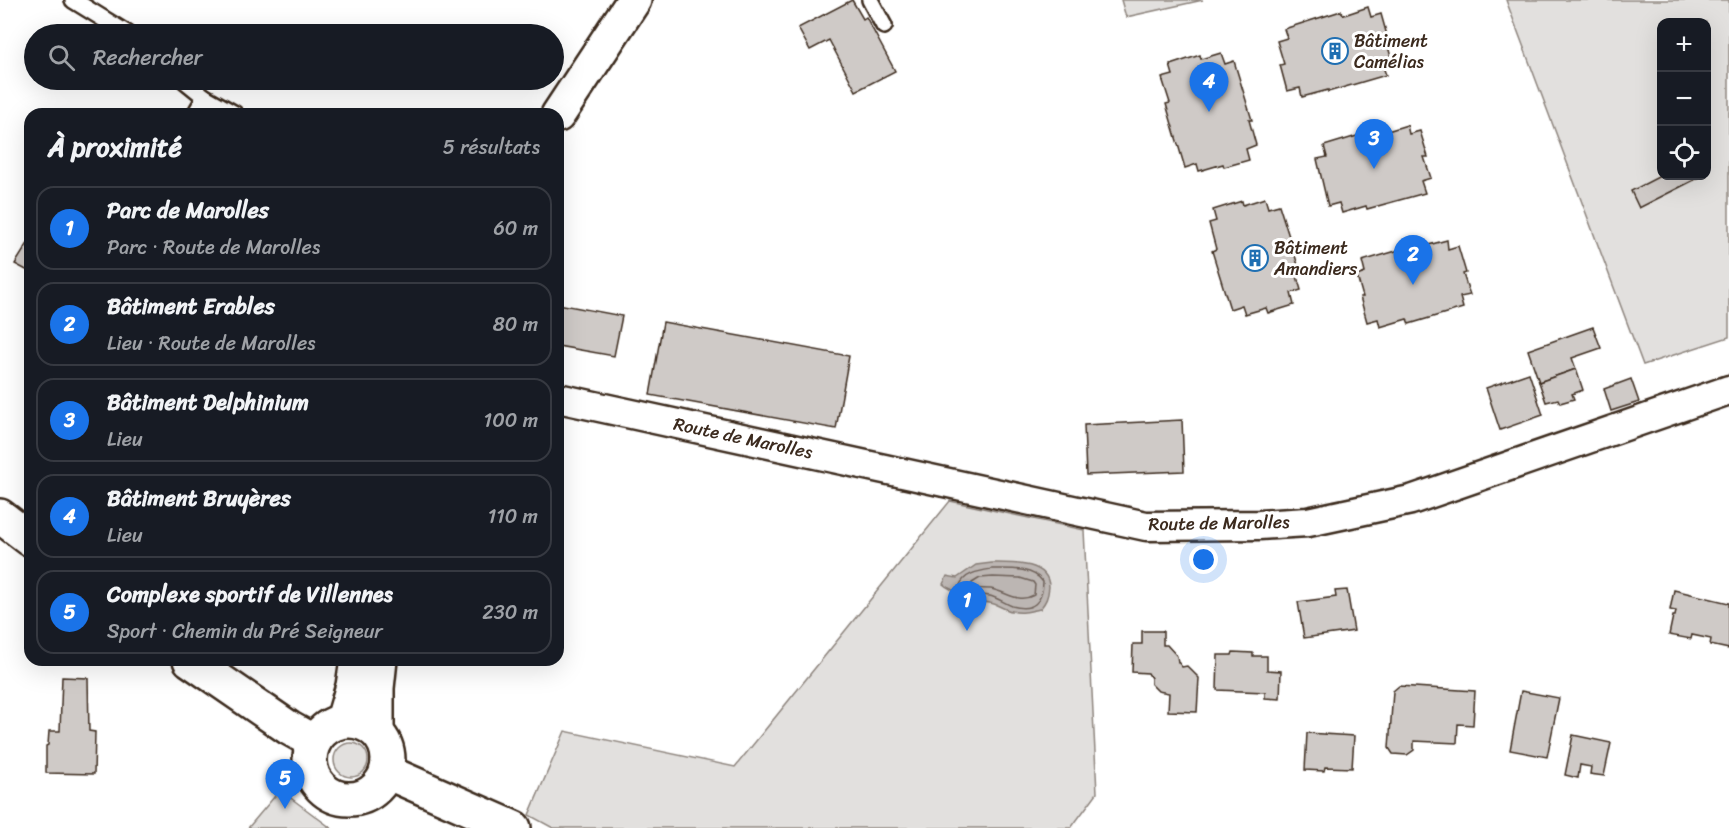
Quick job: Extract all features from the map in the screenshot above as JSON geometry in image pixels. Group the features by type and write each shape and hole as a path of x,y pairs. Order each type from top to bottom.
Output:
{"street":[{"path":"563,108 634,0"},
{"name":"Route de Marolles","path":"564,399 1146,526 1308,522 1411,500 1729,390"},
{"path":"0,516 24,535"},
{"path":"199,666 289,728 314,742"},
{"path":"343,720 356,666"},
{"path":"378,731 376,688 379,666"},
{"path":"343,720 356,720 378,731 389,754 386,774 378,788 356,799 343,799 332,795 314,780 310,766 310,754 321,732 331,724 343,720"},
{"path":"386,774 398,777 514,828"}],"lane":[{"path":"73,0 112,24"},
{"path":"870,0 884,26"},
{"path":"196,90 224,108"},
{"path":"199,108 205,97"}],"shaded area":[{"path":"1121,0 1203,0 1126,17"},
{"path":"1506,0 1729,0 1729,337 1643,365"},
{"path":"950,501 1084,530 1097,793 1071,828 553,828 529,815 565,731 735,767"},
{"path":"351,743 363,748 368,760 363,772 351,777 339,772 334,760 339,748"},
{"path":"280,790 331,828 248,828"}],"water":[{"path":"992,563 1028,565 1043,572 1049,587 1044,604 1040,609 1015,612 993,604 969,601 943,584 947,576 957,578 976,565"}],"building":[{"path":"852,0 863,19 866,17 895,71 856,91 829,40 810,50 798,28"},
{"name":"Bâtiment Camélias","path":"1368,7 1371,17 1381,14 1388,39 1386,39 1392,61 1382,64 1386,75 1302,97 1300,88 1287,91 1280,65 1284,64 1277,41 1287,38 1284,29 1341,11 1344,15"},
{"path":"1221,53 1225,64 1234,61 1252,120 1249,120 1256,145 1246,149 1249,160 1199,171 1197,164 1185,168 1166,104 1170,103 1162,78 1173,75 1170,65 1200,55 1201,59"},
{"path":"1407,125 1409,134 1420,131 1428,157 1424,157 1431,178 1421,181 1425,193 1367,209 1366,206 1342,213 1339,203 1328,206 1317,159 1327,157 1324,146 1380,129 1381,133"},
{"path":"1657,178 1657,180 1694,180 1639,208 1631,191"},
{"name":"Bâtiment Amandiers","path":"1265,198 1268,208 1279,205 1298,265 1294,266 1301,290 1291,293 1294,305 1268,313 1266,308 1245,314 1242,305 1230,309 1212,251 1216,249 1209,223 1216,221 1213,210 1242,201 1243,205"},
{"path":"1447,240 1448,249 1458,246 1466,273 1463,274 1470,295 1460,297 1463,308 1409,324 1407,319 1380,327 1378,319 1367,322 1357,276 1365,273 1362,261 1420,244 1421,247"},
{"path":"24,250 24,269 15,264"},
{"path":"564,305 622,316 614,356 564,347"},
{"path":"663,322 849,356 836,429 650,395"},
{"path":"1593,327 1601,348 1572,358 1576,369 1539,382 1528,350"},
{"path":"1576,369 1583,390 1572,394 1574,399 1560,403 1558,399 1546,402 1539,382"},
{"path":"1529,373 1543,415 1500,430 1486,388"},
{"path":"1631,379 1639,402 1611,411 1604,389"},
{"path":"1182,420 1184,471 1086,475 1084,425"},
{"path":"1347,590 1354,631 1304,638 1298,602 1336,597 1335,591"},
{"path":"1674,590 1729,603 1729,649 1710,645 1711,639 1692,635 1691,639 1669,635 1676,611 1670,610"},
{"path":"1142,631 1163,631 1163,645 1167,645 1177,656 1182,667 1187,666 1199,678 1197,712 1168,711 1169,693 1158,691 1151,684 1148,673 1132,672 1133,644 1142,644"},
{"path":"1233,652 1267,656 1267,670 1281,671 1280,699 1265,698 1265,692 1217,690 1218,655 1232,655"},
{"path":"62,677 88,678 89,731 95,732 94,774 46,773 46,746 49,731 60,731"},
{"path":"1399,686 1475,691 1473,725 1458,724 1457,743 1414,741 1414,750 1407,755 1393,754 1389,748 1393,691"},
{"path":"1521,691 1559,698 1547,757 1510,750"},
{"path":"1307,733 1354,736 1352,768 1325,767 1324,771 1305,770"},
{"path":"1573,735 1611,743 1604,776 1590,774 1591,767 1580,765 1578,778 1565,775"}],"place":[{"name":"Bâtiment Camélias","path":"1335,51"},
{"name":"Bâtiment Bruyères","path":"1209,112"},
{"name":"Bâtiment Delphinium","path":"1374,169"},
{"name":"Bâtiment Amandiers","path":"1255,258"},
{"name":"Bâtiment Erables","path":"1413,285"},
{"name":"Parc de Marolles","path":"967,631"},
{"name":"Complexe sportif de Villennes","path":"285,809"}]}
